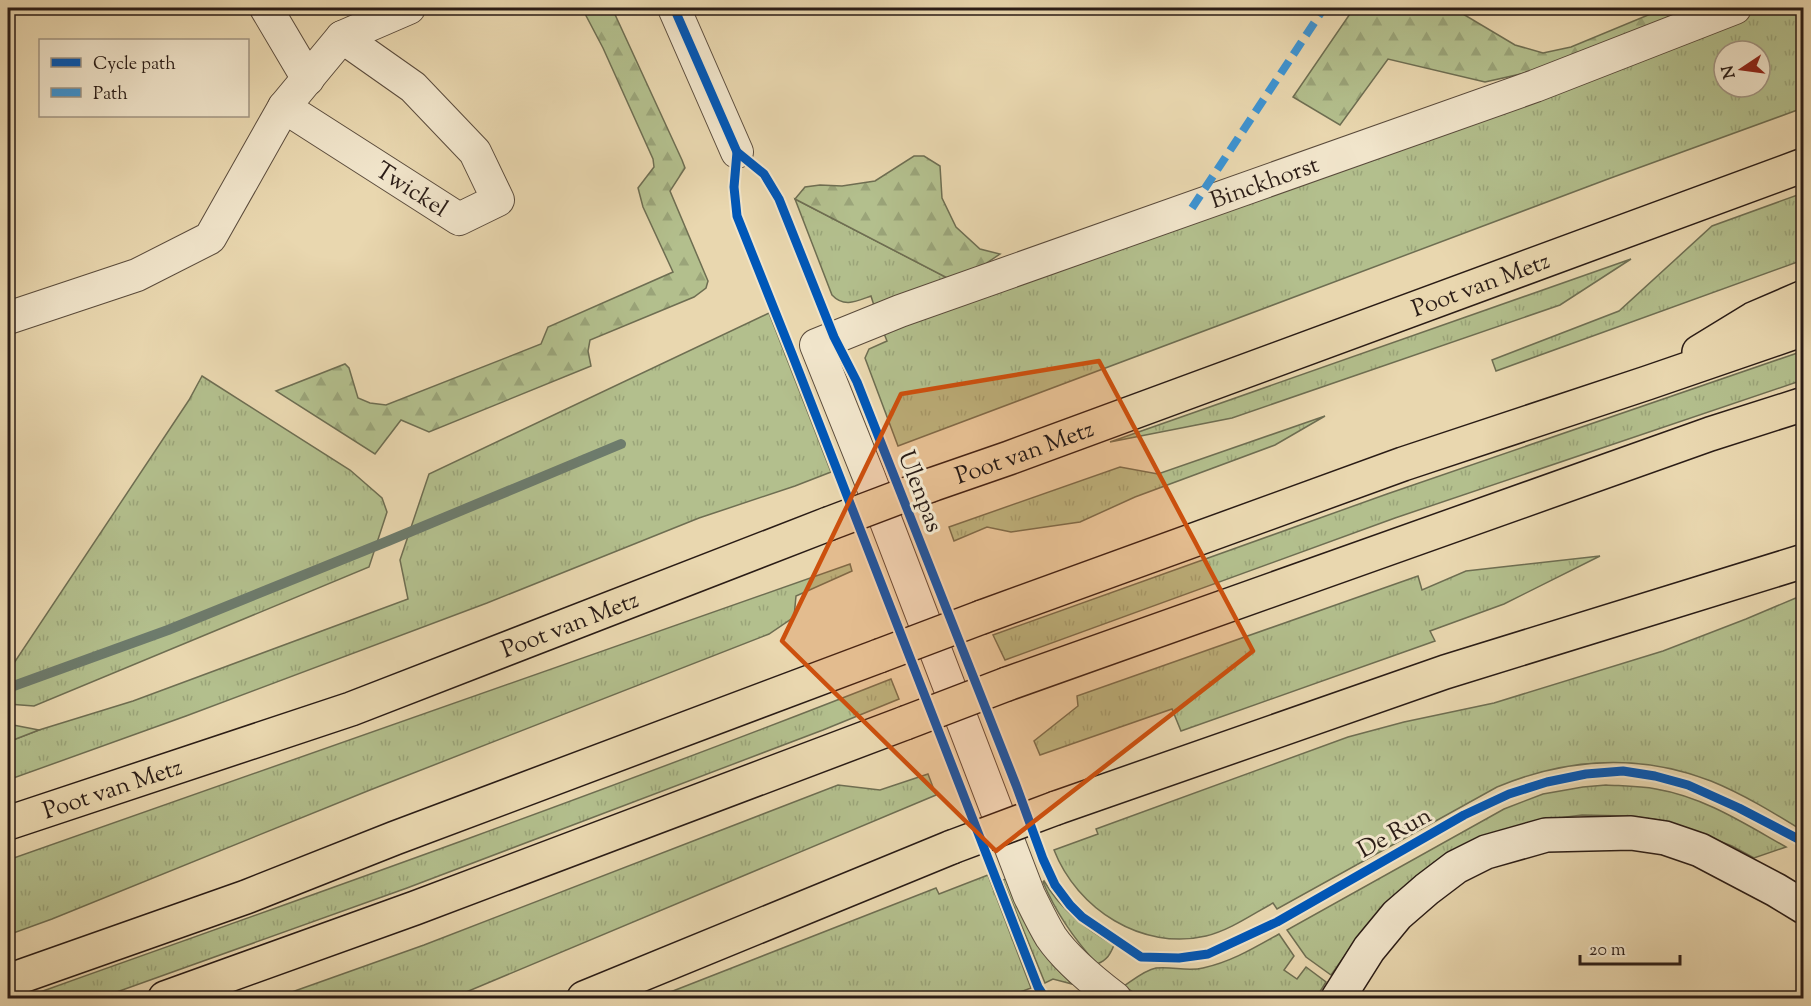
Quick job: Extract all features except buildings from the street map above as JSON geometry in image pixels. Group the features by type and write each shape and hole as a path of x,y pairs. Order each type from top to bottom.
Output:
{"highway":[{"name":"Poot van Metz","path":"8,824 351,709 930,485 1009,458 1803,165"},
{"path":"1647,384 1753,319 1803,297"},
{"path":"8,981 246,897 395,837 982,617 1403,464 1647,384 1803,329"},
{"path":"165,999 415,908 1007,684 1699,438 1803,404"},
{"path":"584,999 952,847 1056,808 1445,672 1803,561"}],"street":[{"path":"266,8 308,79"},
{"path":"8,318 137,275 210,238 284,107 342,37 409,8"},
{"path":"674,8 737,152"},
{"name":"Binckhorst","path":"816,345 900,311 1536,86 1735,8"},
{"name":"Twickel","path":"284,107 459,219 498,200 475,152 413,87 342,37"},
{"name":"Ulenpas","path":"816,345 1029,895 1052,938 1078,966 1115,999"},
{"path":"1338,999 1376,941 1397,915 1428,889 1456,867 1486,852 1546,835 1631,833 1665,838 1700,850 1776,890 1803,907"}],"highlighted area":[{"path":"1099,361 1253,651 996,851 782,641 901,394"}],"green space":[{"path":"582,8 612,8 682,160 685,168 670,191 708,281 706,288 694,297 590,340 588,351 591,366 429,432 401,420 375,454 276,391 345,364 349,368 358,398 370,403 386,405 541,344 548,327 673,272 643,207 638,188 654,167 653,159 603,48"},
{"path":"1354,8 1453,8 1515,45 1543,53 1571,47 1665,8 1706,8 1539,70 1485,82 1388,59 1340,125 1293,97"},
{"path":"1766,8 1803,8 1803,108 898,446 865,358 869,349 887,341 883,331"},
{"path":"914,156 924,156 940,166 942,198 956,227 980,249 1000,254 957,283 795,199 805,187 842,186 875,181"},
{"path":"1803,193 1803,260 1496,371 1492,360 1619,311 1712,226"},
{"path":"795,199 957,283 876,312 871,296 851,302 837,299 832,295"},
{"path":"1631,259 1560,305 1232,418 1110,442"},
{"path":"769,313 831,472 699,518 487,603 8,780 8,742 133,701 408,599 400,560 429,474"},
{"path":"1803,351 1803,380 1395,518 1005,660 993,635 1387,494"},
{"path":"202,376 350,470 382,498 387,512 369,567 34,706 8,704 8,672 189,400"},
{"path":"1325,416 1275,445 1135,497 1080,522 1011,532 987,527 954,541 949,527 1120,467 1158,474"},
{"path":"1600,556 1504,604 1430,631 1435,641 1181,731 1172,709 1040,755 1034,741 1078,706 1077,696 1418,576 1422,590 1466,571"},
{"path":"850,564 852,571 796,596 794,617 769,634 8,935 8,860"},
{"path":"1803,595 1803,831 1735,792 1684,772 1630,763 1576,765 1523,777 1497,787 1277,909 1273,903 1224,930 1206,936 1182,939 1158,937 1136,931 1115,921 1095,907 1078,890 1054,850 1098,834 1096,829 1348,737 1404,722 1494,703 1663,651"},
{"path":"891,679 899,699 407,888 100,998 23,998 567,802"},
{"path":"8,724 39,730 8,742"},
{"path":"928,774 936,795 452,998 275,998 424,945 838,785 880,790"},
{"path":"1606,785 1650,788 1691,798 1724,812 1786,847 1754,858 1732,846 1659,820 1628,816 1582,815 1543,820 1432,865 1389,901 1366,926 1331,975 1306,957 1287,930 1504,809 1543,794"},
{"path":"988,875 1031,988 1004,998 655,998 936,888 939,894"},
{"path":"1006,879 1053,965 1072,984 1053,979 1045,983 1003,880"},
{"path":"1044,881 1058,901 1075,918 1114,945 1110,954 1103,961 1097,964 1073,935 1054,904"},
{"path":"1279,934 1294,956 1284,970 1297,979 1306,967 1326,982 1316,998 1142,998 1124,986 1143,973 1156,968 1197,969 1223,962"}],"waterway":[{"path":"8,688 168,630 621,444"}],"marked path":[{"path":"1192,208 1324,8"}],"cycle path":[{"name":"De Run","path":"674,8 737,152 764,174 779,199 834,337 857,382 1043,859 1055,885 1082,917 1141,957 1179,958 1208,954 1277,922 1464,815 1509,794 1547,782 1586,774 1623,771 1655,776 1688,785 1739,808 1804,842"},
{"path":"737,152 734,187 737,216 1038,987 1045,998"}]}
